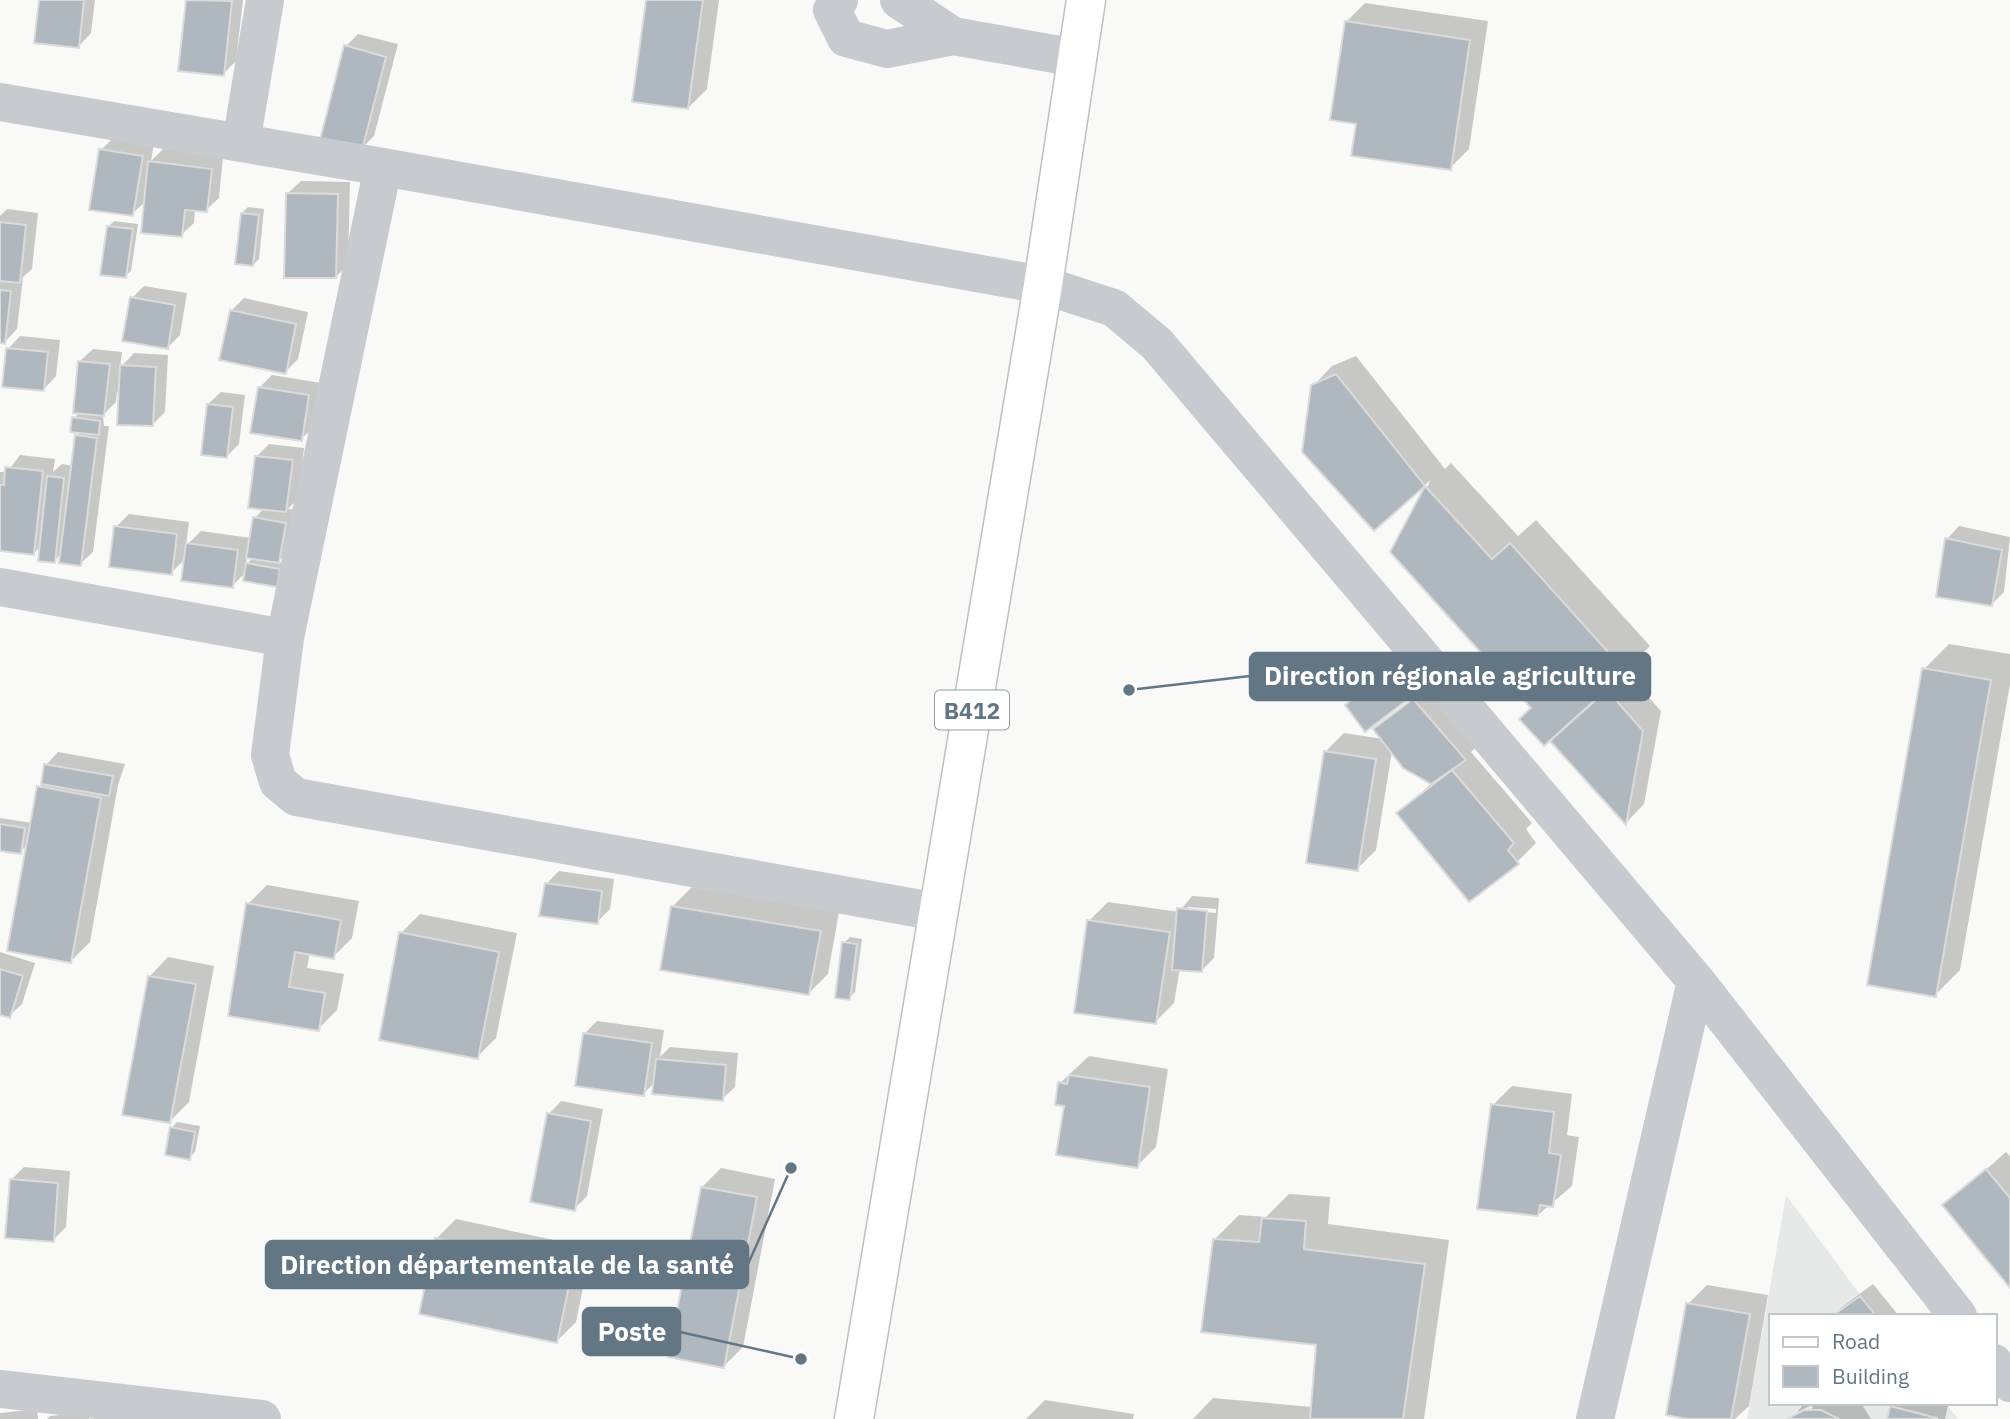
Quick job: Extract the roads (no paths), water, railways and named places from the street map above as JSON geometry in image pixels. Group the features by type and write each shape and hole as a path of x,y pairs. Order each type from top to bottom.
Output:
{"main road":[{"name":"B412","path":"854,1419 1043,285 1086,0"}],"street":[{"path":"241,143 265,0"},
{"path":"839,0 832,10 846,38 887,49 953,36 1077,58"},
{"path":"900,0 953,36"},
{"path":"0,102 383,167 1043,285 1114,308 1157,344 1696,981 1956,1314"},
{"path":"383,167 285,638 270,755 278,782 296,797 938,912"},
{"path":"0,587 285,638"},
{"path":"1595,1419 1696,981"},
{"path":"1996,1366 2010,1383"},
{"path":"0,1389 262,1419"}],"place":[{"name":"Direction régionale agriculture","path":"1129,690"},
{"name":"Direction départementale de la santé","path":"791,1168"},
{"name":"Poste","path":"801,1359"}]}
